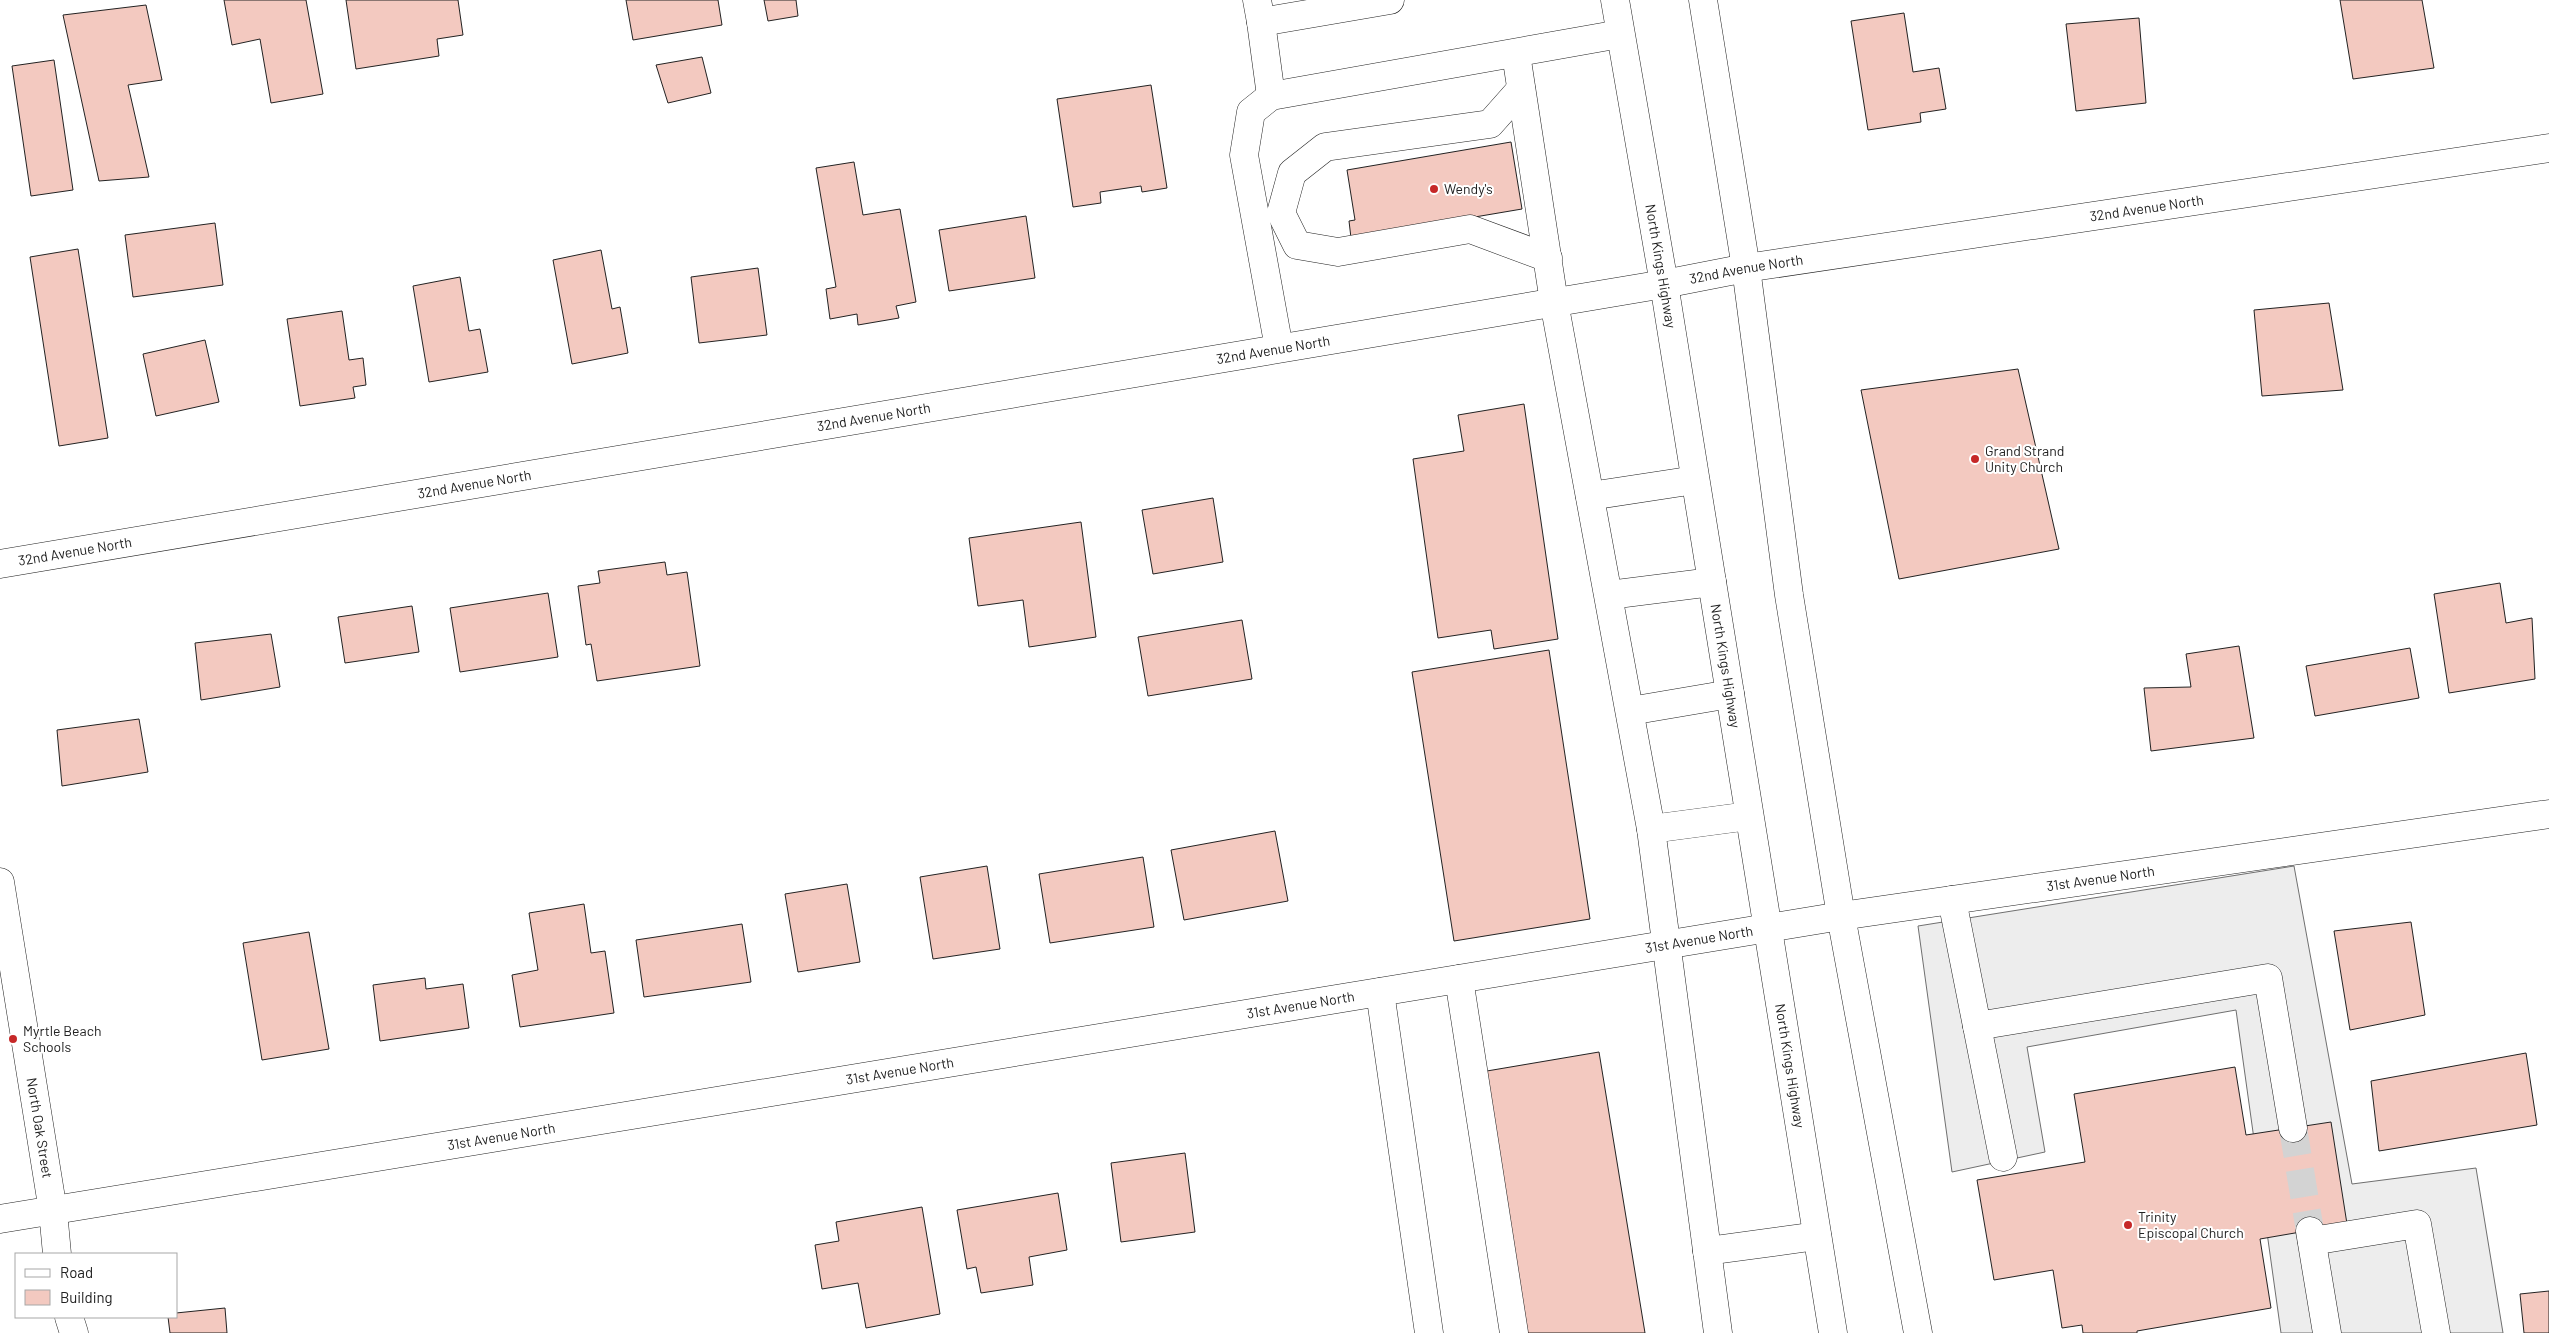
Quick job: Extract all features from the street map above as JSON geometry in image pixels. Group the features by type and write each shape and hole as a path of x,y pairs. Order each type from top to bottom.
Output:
{"street":[{"path":"1271,96 1259,11 1390,0"},
{"name":"North Kings Highway","path":"1615,0 1664,284 1834,1333"},
{"path":"1703,0 1746,268 1789,595 1841,916 1918,1333"},
{"path":"1279,348 1268,216 1244,155 1251,112 1271,96 1516,54 1620,34"},
{"path":"1516,54 1554,302 1652,829 1718,1333"},
{"path":"1268,216 1292,172 1325,147 1490,124 1521,89"},
{"name":"32nd Avenue North","path":"0,564 1664,284 1746,268 2549,148"},
{"path":"1268,216 1297,245 1338,252 1470,229 1548,258"},
{"path":"1590,496 1696,480"},
{"path":"1609,595 1712,582"},
{"path":"1630,711 1730,694"},
{"name":"31st Avenue North","path":"0,1219 1841,916 2549,814"},
{"path":"1652,829 1749,816"},
{"name":"North Oak Street","path":"0,882 53,1211 57,1253"},
{"path":"1952,900 2003,1157"},
{"path":"1977,1026 2268,978 2293,1128"},
{"path":"1459,979 1514,1333"},
{"path":"1380,992 1429,1333"},
{"path":"2327,1333 2311,1236 2417,1224 2436,1333"},
{"path":"1707,1251 1818,1236"},
{"path":"65,1318 67,1333"},
{"path":"69,1318 74,1333"}],"shaded area":[{"path":"2294,866 2352,1184 2476,1168 2503,1333 2281,1333 2236,1010 2027,1047 2045,1152 1952,1172 1918,926"}],"building":[{"path":"224,0 306,0 323,94 271,103 260,39 232,45"},
{"path":"346,0 458,0 463,35 437,39 439,56 356,69"},
{"path":"626,0 718,0 722,25 633,40"},
{"path":"764,0 796,0 798,16 768,21"},
{"path":"2340,0 2422,0 2434,68 2353,79"},
{"path":"146,5 162,80 128,85 149,177 99,181 63,15"},
{"path":"1904,13 1913,72 1939,68 1946,109 1920,113 1921,122 1868,130 1851,21"},
{"path":"2139,18 2146,103 2076,111 2066,24"},
{"path":"702,57 711,93 668,103 656,65"},
{"path":"54,60 73,190 31,196 12,66"},
{"path":"1151,85 1167,188 1142,192 1141,186 1100,192 1101,203 1073,207 1057,99"},
{"name":"Wendy's","path":"1511,142 1522,209 1351,238 1349,221 1355,220 1347,170"},
{"path":"854,162 863,215 900,209 916,302 896,306 899,318 858,325 857,314 830,319 826,289 836,287 816,168"},
{"path":"1026,216 1035,278 949,291 939,230"},
{"path":"215,223 223,285 133,297 125,235"},
{"path":"78,249 108,438 59,446 30,257"},
{"path":"601,250 612,309 620,307 628,353 572,364 553,260"},
{"path":"758,268 767,335 699,343 691,277"},
{"path":"460,277 469,331 480,329 488,372 429,382 413,286"},
{"path":"2329,303 2343,390 2262,396 2254,310"},
{"path":"342,311 349,360 363,358 366,385 353,387 355,398 300,406 287,319"},
{"path":"205,340 219,402 156,416 143,354"},
{"path":"2018,369 2059,549 1899,579 1861,390"},
{"path":"1524,404 1558,639 1494,649 1491,630 1438,638 1413,459 1464,451 1458,415"},
{"path":"1213,498 1223,562 1153,574 1142,510"},
{"path":"1081,522 1096,637 1029,647 1023,600 978,606 969,538"},
{"path":"665,562 667,575 687,572 700,666 597,681 591,644 586,645 578,586 600,583 598,571"},
{"path":"2500,583 2506,623 2532,618 2535,679 2449,693 2434,594"},
{"path":"548,593 558,657 460,672 450,608"},
{"path":"412,606 419,652 345,663 338,617"},
{"path":"1242,620 1252,679 1148,696 1138,637"},
{"path":"271,634 280,687 201,700 195,643"},
{"path":"2239,646 2254,738 2151,751 2144,688 2191,687 2186,654"},
{"path":"2410,648 2419,698 2315,716 2306,666"},
{"path":"1549,650 1590,919 1454,941 1412,672"},
{"path":"139,719 148,772 62,786 57,730"},
{"path":"1275,831 1288,901 1184,920 1171,850"},
{"path":"1143,857 1154,927 1050,943 1039,874"},
{"path":"987,866 1000,949 933,959 920,877"},
{"path":"847,884 860,962 798,972 785,894"},
{"path":"584,904 591,953 605,951 614,1013 520,1027 512,975 538,970 529,913"},
{"path":"2411,922 2425,1015 2350,1030 2334,931"},
{"path":"742,924 751,982 644,997 636,940"},
{"path":"309,932 329,1049 262,1060 243,943"},
{"path":"425,978 426,989 463,984 469,1028 380,1041 373,985"},
{"path":"1599,1052 1645,1333 1522,1333 1481,1072"},
{"path":"2526,1053 2537,1125 2379,1151 2371,1081"},
{"path":"2235,1067 2246,1135 2331,1122 2347,1224 2260,1239 2271,1308 2137,1331 2137,1333 2083,1333 2082,1325 2062,1328 2053,1270 1994,1280 1977,1180 2085,1162 2074,1094"},
{"path":"1185,1153 1195,1232 1121,1242 1111,1163"},
{"path":"1058,1193 1067,1250 1029,1257 1033,1285 981,1293 976,1267 967,1269 957,1210"},
{"path":"922,1207 940,1314 866,1328 858,1283 822,1289 815,1245 839,1241 836,1222"},
{"path":"2549,1291 2549,1333 2524,1333 2520,1294"},
{"path":"225,1308 227,1333 170,1333 168,1318 178,1318 178,1313"}],"tunnel":[{"path":"2293,1128 2310,1231"}],"place":[{"name":"Wendy's","path":"1434,189"},
{"name":"Grand Strand Unity Church","path":"1975,459"},
{"name":"Myrtle Beach Schools","path":"13,1039"},
{"name":"Trinity Episcopal Church","path":"2128,1225"}]}
